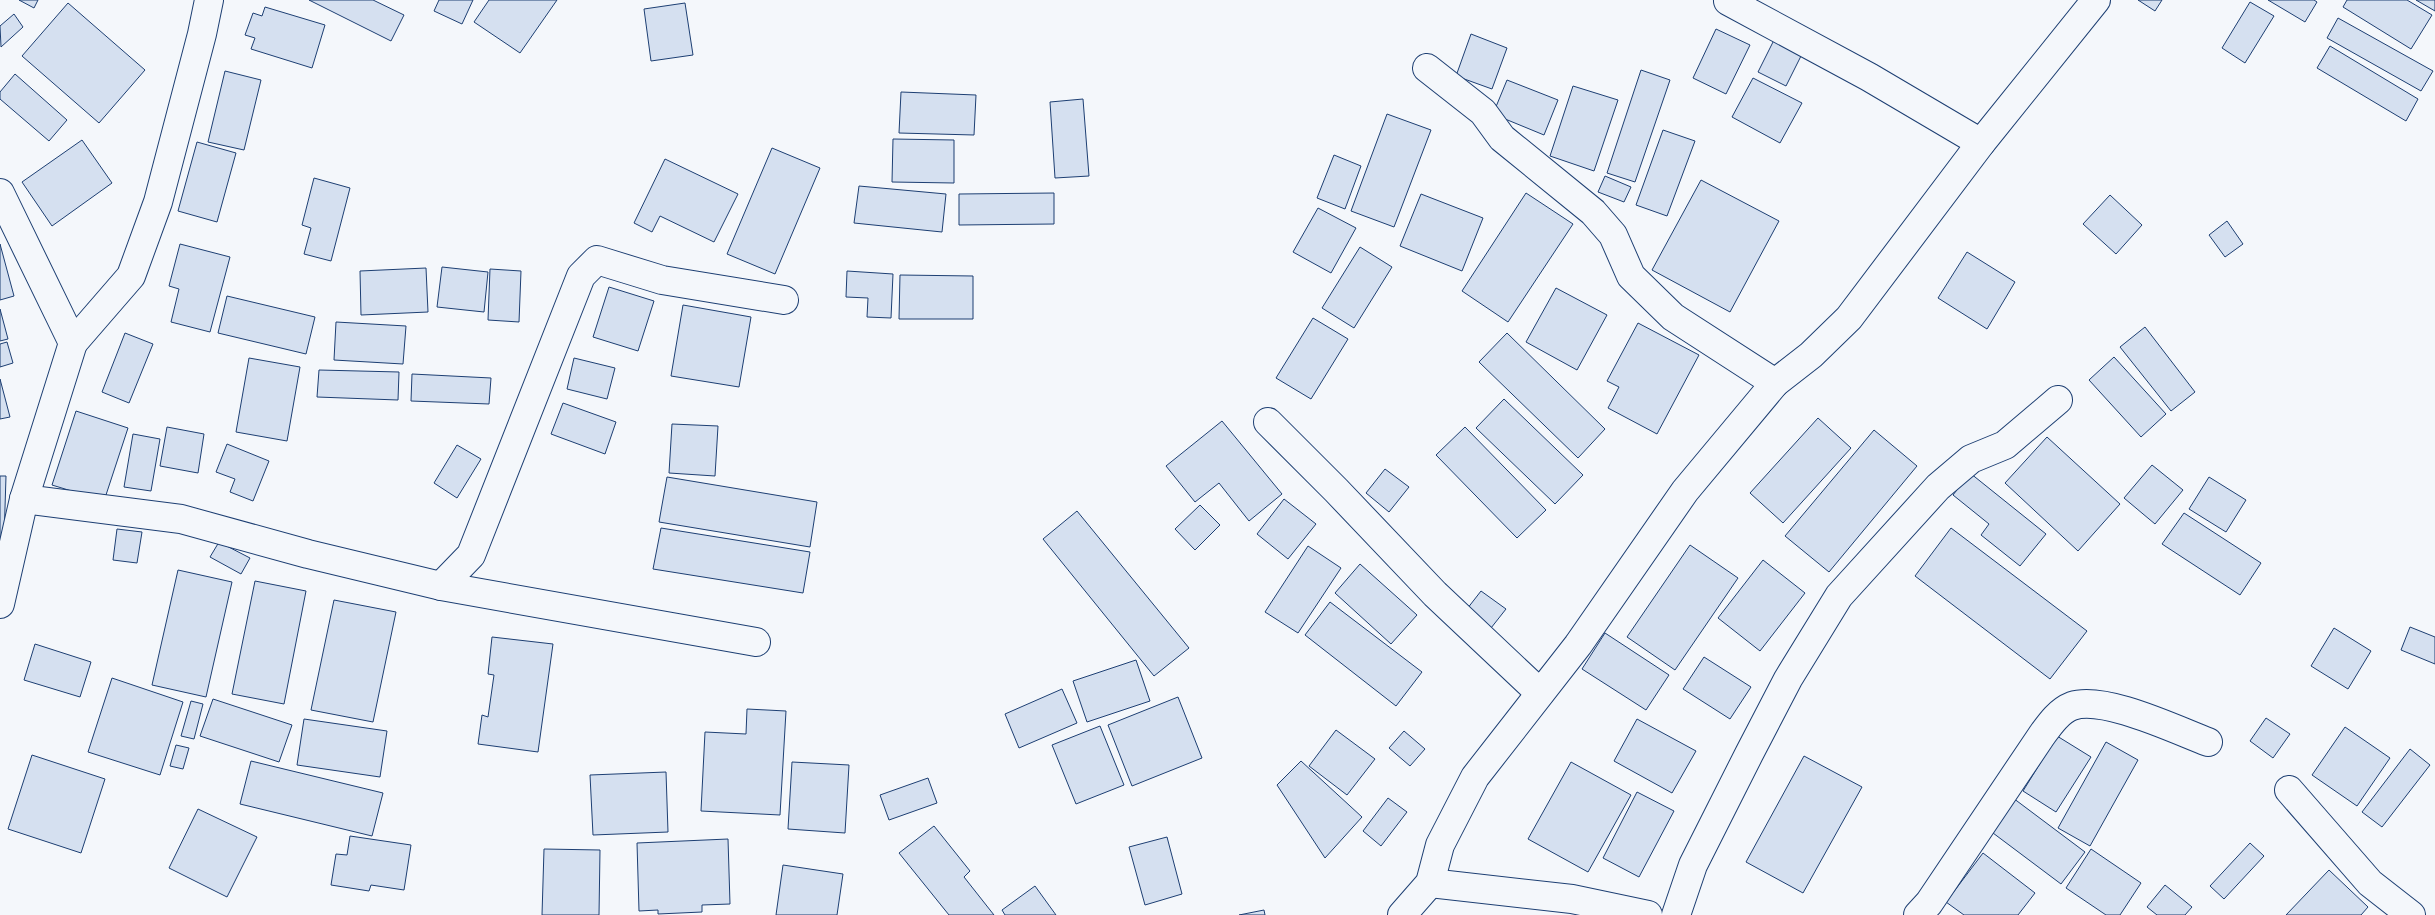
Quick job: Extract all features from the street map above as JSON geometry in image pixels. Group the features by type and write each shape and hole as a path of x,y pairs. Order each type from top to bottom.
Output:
{"street":[{"path":"0,604 24,498 73,342 131,276 158,202 202,34 209,0"},
{"path":"1402,915 1430,883 1440,845 1475,777 1578,645 1685,492 1775,383 1811,355 1849,318 1981,143 2096,0"},
{"path":"1728,1 1869,78 1981,143"},
{"path":"1427,68 1483,112 1502,138 1594,212 1613,235 1631,276 1673,317 1775,383"},
{"path":"0,193 73,342"},
{"path":"441,586 471,556 581,276 597,260 662,280 784,300"},
{"path":"1676,915 1693,865 1745,763 1788,679 1839,596 1938,487 1971,459 2005,445 2058,400"},
{"path":"1268,422 1435,594 1540,693"},
{"path":"24,498 181,519 308,554 441,586 756,642"},
{"path":"1918,915 1929,903 2054,718 2071,706 2085,704 2115,707 2208,742"},
{"path":"2290,790 2370,882 2411,915"},
{"path":"1430,883 1572,899 1648,915"}],"building":[{"path":"19,0 38,0 34,8"},
{"path":"309,0 373,0 404,15 391,41"},
{"path":"439,0 473,0 462,24 434,11"},
{"path":"489,0 557,0 520,53 474,22"},
{"path":"2138,0 2162,0 2155,11"},
{"path":"2268,0 2314,0 2317,2 2305,22"},
{"path":"2347,0 2407,0 2432,15 2411,49 2343,7"},
{"path":"2416,0 2435,0 2435,11"},
{"path":"2250,2 2274,16 2245,63 2222,48"},
{"path":"68,3 145,70 99,123 22,56"},
{"path":"685,3 693,55 651,61 644,9"},
{"path":"265,7 325,25 312,68 251,49 255,38 245,35 253,13 262,16"},
{"path":"14,14 23,27 1,47 0,26"},
{"path":"2338,18 2433,71 2421,91 2327,38"},
{"path":"1716,29 1750,45 1726,94 1693,78"},
{"path":"1471,34 1507,48 1492,89 1456,76"},
{"path":"1775,38 1803,52 1786,86 1758,72"},
{"path":"2330,46 2418,99 2406,121 2317,68"},
{"path":"1641,70 1670,80 1635,182 1607,173"},
{"path":"225,71 261,80 244,150 208,142"},
{"path":"15,74 67,120 49,141 0,99 0,92"},
{"path":"1753,78 1802,103 1780,143 1732,117"},
{"path":"1507,80 1558,100 1544,135 1493,114"},
{"path":"1573,86 1618,100 1594,171 1550,156"},
{"path":"901,92 976,95 974,135 899,133"},
{"path":"1083,99 1089,176 1055,178 1050,102"},
{"path":"1387,114 1431,130 1394,227 1351,211"},
{"path":"1663,130 1695,141 1667,216 1636,205"},
{"path":"893,139 954,140 954,183 892,182"},
{"path":"82,140 112,183 52,226 22,182"},
{"path":"197,142 236,153 217,222 178,211"},
{"path":"772,148 820,168 775,274 727,254"},
{"path":"1334,155 1361,166 1345,209 1317,198"},
{"path":"665,159 738,194 714,242 660,216 652,232 634,223"},
{"path":"1605,176 1631,187 1624,202 1598,192"},
{"path":"314,178 350,188 331,261 304,254 311,228 302,225"},
{"path":"1701,180 1779,221 1730,312 1652,270"},
{"path":"859,186 946,194 942,232 854,223"},
{"path":"1054,193 1054,224 959,225 959,194"},
{"path":"1526,193 1573,224 1508,322 1462,291"},
{"path":"1421,194 1483,218 1462,271 1400,246"},
{"path":"2110,195 2142,225 2116,254 2083,224"},
{"path":"1318,208 1356,228 1331,273 1293,252"},
{"path":"2227,221 2243,244 2225,257 2209,235"},
{"path":"0,244 14,296 0,300"},
{"path":"180,244 230,257 210,332 171,322 179,289 169,286"},
{"path":"1360,247 1392,267 1354,328 1322,308"},
{"path":"1967,252 2015,282 1987,329 1938,298"},
{"path":"442,267 488,272 484,312 437,307"},
{"path":"426,268 428,312 361,315 360,271"},
{"path":"490,269 521,271 519,322 488,320"},
{"path":"847,271 893,274 891,318 867,317 868,298 846,297"},
{"path":"900,275 973,276 973,319 899,319"},
{"path":"609,287 654,301 638,351 593,337"},
{"path":"1556,288 1607,315 1577,370 1526,342"},
{"path":"227,296 315,317 306,354 218,333"},
{"path":"683,305 751,317 739,387 671,376"},
{"path":"0,309 8,339 0,341"},
{"path":"1313,318 1348,339 1311,399 1276,378"},
{"path":"336,322 406,326 403,364 334,360"},
{"path":"1638,323 1699,355 1657,434 1608,408 1619,387 1607,381"},
{"path":"2145,327 2195,392 2171,411 2120,347"},
{"path":"125,333 153,344 129,403 102,392"},
{"path":"1507,333 1605,429 1578,458 1479,362"},
{"path":"7,342 13,363 0,367 0,344"},
{"path":"2114,357 2166,414 2141,437 2089,380"},
{"path":"249,358 300,367 287,441 236,432"},
{"path":"574,358 615,368 607,399 567,389"},
{"path":"319,370 399,372 398,400 317,397"},
{"path":"412,374 491,378 489,404 411,401"},
{"path":"0,379 10,417 0,419"},
{"path":"1504,399 1583,475 1555,504 1476,428"},
{"path":"563,403 616,422 605,454 551,434"},
{"path":"76,411 128,428 104,501 52,485"},
{"path":"1818,418 1851,448 1783,523 1750,493"},
{"path":"1222,421 1282,494 1249,521 1219,483 1195,502 1166,466"},
{"path":"672,424 718,426 715,476 669,473"},
{"path":"167,427 204,434 198,473 160,466"},
{"path":"1465,427 1546,510 1517,538 1436,455"},
{"path":"1874,430 1917,466 1829,572 1785,536"},
{"path":"133,434 160,439 151,491 124,487"},
{"path":"2047,437 2120,504 2078,551 2005,483"},
{"path":"227,444 269,461 253,501 230,492 235,479 216,472"},
{"path":"457,445 481,459 457,498 434,483"},
{"path":"2152,465 2183,490 2155,524 2124,498"},
{"path":"1385,469 1409,487 1389,512 1366,493"},
{"path":"1970,473 2046,534 2020,566 1981,535 1989,524 1953,495"},
{"path":"0,476 6,476 4,540 0,539"},
{"path":"667,477 817,502 810,547 659,522"},
{"path":"2209,477 2246,500 2226,532 2189,509"},
{"path":"1284,499 1316,524 1288,559 1257,534"},
{"path":"1200,505 1220,525 1195,550 1175,529"},
{"path":"1077,511 1189,648 1154,676 1043,539"},
{"path":"2184,513 2261,563 2240,595 2162,544"},
{"path":"661,528 810,552 803,593 653,569"},
{"path":"1951,528 2087,631 2050,679 1915,576"},
{"path":"117,529 142,532 137,563 113,560"},
{"path":"219,542 250,558 241,574 210,557"},
{"path":"1690,545 1738,578 1675,670 1627,637"},
{"path":"1308,546 1341,568 1298,633 1265,612"},
{"path":"1763,560 1805,593 1760,651 1718,618"},
{"path":"1360,564 1417,615 1391,644 1335,593"},
{"path":"178,570 232,582 206,697 152,685"},
{"path":"255,581 306,591 284,704 232,694"},
{"path":"1481,591 1506,609 1491,628 1467,609"},
{"path":"334,600 396,612 373,722 311,710"},
{"path":"1330,602 1422,672 1396,706 1305,635"},
{"path":"2410,627 2435,637 2435,664 2401,650"},
{"path":"2334,628 2371,651 2348,689 2311,666"},
{"path":"1605,633 1669,675 1646,710 1582,669"},
{"path":"492,637 553,644 538,752 478,744 482,715 488,717 494,675 488,674"},
{"path":"35,644 91,662 80,697 24,680"},
{"path":"1704,657 1751,687 1730,719 1683,689"},
{"path":"1136,660 1150,701 1087,722 1073,681"},
{"path":"112,678 183,702 160,775 88,752"},
{"path":"1062,689 1077,723 1019,748 1005,714"},
{"path":"1178,697 1202,758 1132,786 1108,725"},
{"path":"213,699 292,725 279,762 200,736"},
{"path":"191,701 203,704 194,739 181,736"},
{"path":"747,709 786,711 780,815 701,811 705,732 746,734"},
{"path":"2266,718 2290,734 2273,758 2250,741"},
{"path":"304,719 387,731 380,777 297,765"},
{"path":"1637,719 1696,751 1672,793 1614,761"},
{"path":"1100,726 1124,785 1076,804 1052,745"},
{"path":"2345,727 2390,758 2357,806 2312,775"},
{"path":"1336,730 1375,759 1347,795 1309,766"},
{"path":"1404,731 1425,749 1410,766 1389,748"},
{"path":"2057,736 2091,757 2056,812 2023,791"},
{"path":"2106,742 2138,760 2090,846 2058,828"},
{"path":"176,745 189,748 183,769 170,766"},
{"path":"2410,749 2430,765 2382,827 2362,812"},
{"path":"32,755 105,779 81,853 8,829"},
{"path":"1804,756 1862,787 1803,893 1746,862"},
{"path":"251,761 383,793 372,836 240,804"},
{"path":"1301,761 1362,817 1325,858 1277,785"},
{"path":"792,762 849,765 845,833 788,829"},
{"path":"1571,762 1631,795 1588,872 1528,839"},
{"path":"666,772 668,832 593,835 590,775"},
{"path":"928,778 937,803 889,820 880,795"},
{"path":"1637,792 1674,811 1639,877 1603,858"},
{"path":"1388,798 1407,812 1381,846 1363,831"},
{"path":"2013,798 2085,852 2061,884 1989,830"},
{"path":"198,809 257,837 227,897 169,868"},
{"path":"934,826 970,871 964,877 994,915 949,915 899,853"},
{"path":"350,836 411,845 404,890 371,885 369,891 331,885 336,854 347,855"},
{"path":"1167,837 1182,894 1145,905 1129,847"},
{"path":"728,839 730,904 702,905 702,912 658,914 658,910 639,911 637,843"},
{"path":"2250,843 2264,856 2224,899 2210,886"},
{"path":"544,849 600,850 599,915 542,915"},
{"path":"2091,849 2141,883 2120,915 2106,915 2066,888"},
{"path":"1983,853 2035,893 2018,915 1964,915 1946,902"},
{"path":"783,865 843,874 837,915 776,915"},
{"path":"2329,870 2368,907 2361,915 2286,915"},
{"path":"2165,885 2192,907 2185,915 2157,915 2147,907"},
{"path":"1035,886 1056,915 1005,915 1002,910"},
{"path":"1264,910 1265,915 1239,915"}]}
